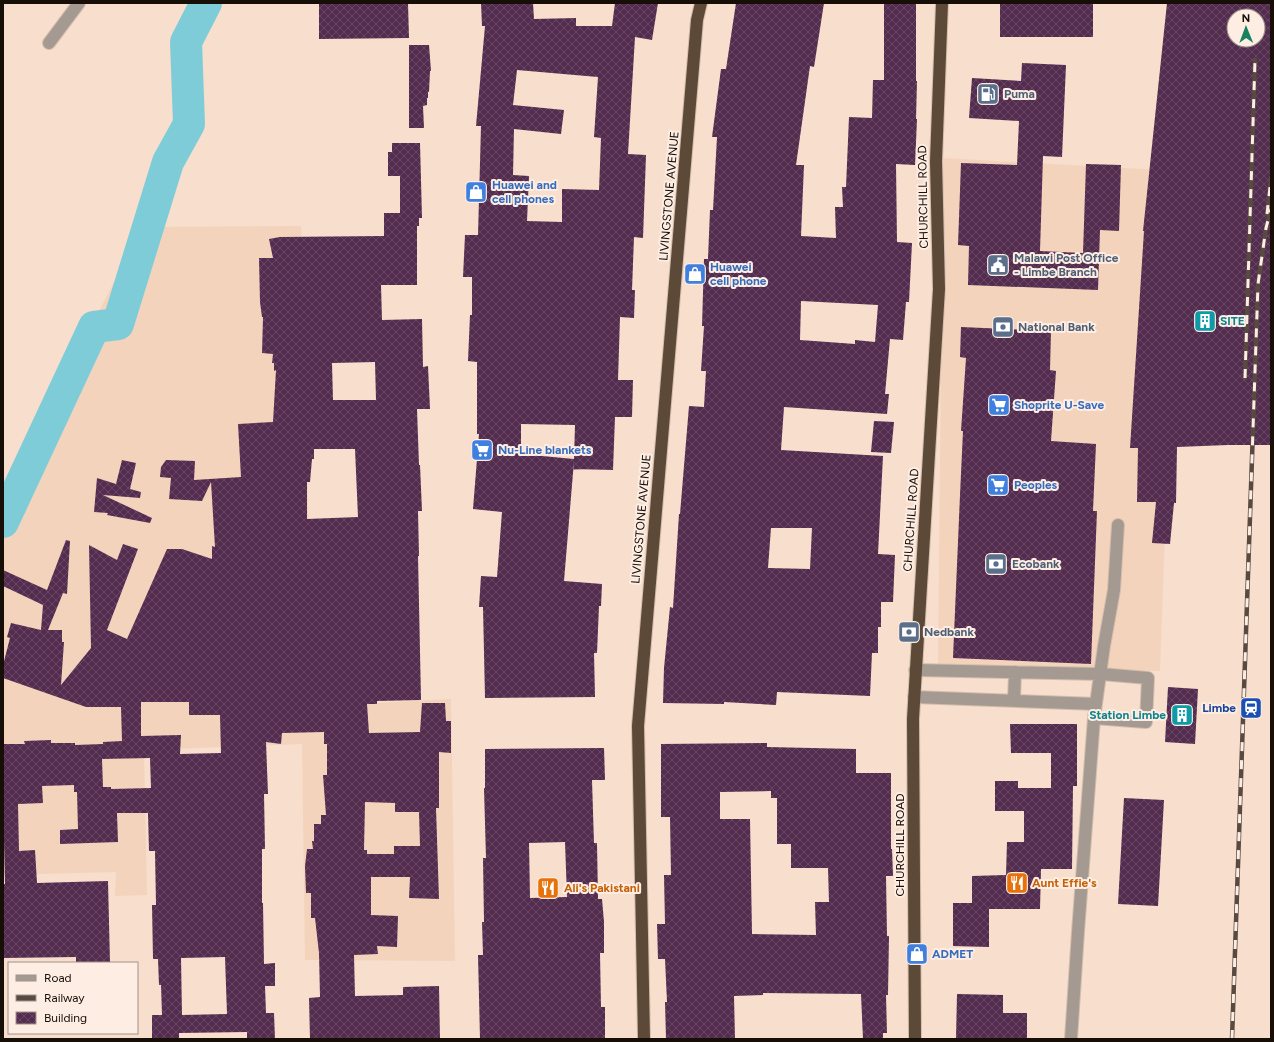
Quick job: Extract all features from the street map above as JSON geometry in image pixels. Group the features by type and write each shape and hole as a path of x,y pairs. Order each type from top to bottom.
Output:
{"highway":[{"name":"LIVINGSTONE AVENUE","path":"644,1039 638,726 697,28 701,3"},
{"name":"CHURCHILL ROAD","path":"915,1039 914,697 939,290 936,161 942,3"}],"street":[{"path":"49,44 79,3"},
{"path":"1071,1039 1094,718 1114,590 1118,525"},
{"path":"915,670 1100,674 1148,678 1146,722 1094,718"},
{"path":"1014,701 1015,672"},
{"path":"914,697 1096,704"}],"shaded area":[{"path":"943,158 1178,171 1160,671 938,666"},
{"path":"301,226 313,706 451,699 455,961 305,960 302,744 144,750 147,895 115,896 116,872 3,875 3,500 142,227"}],"building":[{"path":"319,3 408,3 409,38 319,39"},
{"path":"481,3 533,3 534,19 576,18 576,26 612,26 615,3 658,3 652,40 635,37 628,154 646,155 643,238 634,237 632,290 635,290 634,318 620,317 618,380 633,380 632,417 615,417 613,470 573,469 564,581 602,584 601,606 599,606 597,653 594,653 595,697 485,698 483,607 479,607 481,576 497,577 502,512 473,509 479,434 477,434 477,362 468,361 470,315 472,315 472,277 463,277 465,235 478,235 481,126 476,126 485,26 482,26","holes":["517,70 598,77 594,137 601,138 599,190 562,189 562,222 527,221 529,176 513,175 514,129 561,134 564,110 513,105","521,424 575,425 574,459 521,454"]},
{"path":"736,3 824,3 814,67 810,66 796,165 804,165 801,236 836,238 835,207 843,207 842,187 846,187 849,117 872,118 873,80 884,80 884,3 916,3 917,119 915,165 896,164 897,242 912,243 909,302 906,302 903,340 890,339 885,394 889,394 887,414 784,407 781,450 883,456 878,554 895,555 893,602 881,602 881,627 878,627 878,653 872,653 870,696 777,692 776,705 724,702 724,704 663,703 664,668 670,607 673,608 679,514 689,406 704,407 706,371 701,371 704,326 702,326 704,259 708,259 710,210 713,210 717,137 712,137 721,69 726,69","holes":["801,301 878,305 875,342 855,340 855,344 800,340","771,528 812,528 810,569 768,568"]},
{"path":"1000,3 1093,3 1093,37 1000,37"},
{"name":"SITE","path":"1167,3 1271,3 1271,445 1177,447 1176,503 1174,503 1170,544 1152,543 1156,502 1137,502 1138,448 1130,448 1144,231"},
{"path":"409,45 429,45 431,71 427,105 423,106 424,128 409,128"},
{"path":"1022,63 1066,65 1062,157 1043,156 1040,251 1083,253 1086,164 1121,165 1119,231 1100,230 1098,290 968,285 969,246 958,245 961,163 1017,165 1019,121 969,118 972,78 1021,81"},
{"path":"392,143 420,143 422,218 419,218 419,226 417,226 417,285 381,285 382,320 422,319 423,367 428,366 430,409 417,409 422,511 418,511 421,700 377,701 377,704 367,704 369,733 420,732 422,703 445,703 446,721 451,721 451,753 439,752 439,808 436,808 439,899 409,898 410,877 371,877 371,915 398,916 397,947 377,946 378,954 354,955 355,996 403,995 403,987 439,986 440,1039 310,1039 309,998 320,997 319,953 315,918 311,918 311,893 306,893 305,866 307,849 313,849 312,841 314,841 314,824 321,824 321,815 326,815 323,775 327,775 327,744 324,744 324,732 282,733 281,744 266,742 268,794 264,794 265,849 262,849 262,903 264,964 275,963 275,986 265,986 266,1013 274,1013 275,1039 247,1039 247,1032 179,1033 179,1039 152,1039 152,1015 162,1015 158,959 153,959 152,905 156,905 155,851 149,851 148,813 117,813 118,842 60,844 60,830 78,829 77,792 74,792 74,785 42,786 43,803 18,804 19,851 35,850 37,883 108,881 110,962 76,962 76,957 3,958 3,884 5,884 3,841 3,744 25,744 24,741 51,740 51,743 75,743 75,745 103,744 103,742 122,741 121,707 86,707 3,678 3,665 10,638 7,637 11,623 41,630 43,605 3,586 3,570 47,590 66,540 70,541 67,594 63,593 48,630 62,630 62,642 64,642 61,685 91,648 89,545 117,560 123,544 138,549 107,630 127,639 167,549 182,549 212,559 212,546 215,547 211,482 202,501 169,499 171,478 160,477 161,467 166,460 195,461 194,480 241,477 238,424 273,422 276,370 274,371 274,363 272,363 273,354 262,353 263,317 260,302 259,258 273,258 269,239 280,237 384,236 384,213 400,213 400,176 388,176 388,152 392,152","holes":["375,362 376,400 333,400 332,363","314,449 355,449 358,517 307,519 307,482 310,482 312,459 314,459","141,702 189,702 189,715 220,715 221,753 180,754 181,735 141,736","150,758 151,788 111,789 111,787 103,787 102,759","365,802 395,803 395,812 419,812 420,846 394,846 394,854 367,854 367,850 364,850","225,957 227,1014 182,1015 181,958"]},
{"path":"961,327 1051,331 1050,370 1056,371 1051,441 1096,444 1093,511 1097,511 1091,664 953,658 963,431 961,431 966,358 960,357"},
{"path":"874,421 894,422 891,453 871,452"},
{"path":"122,460 136,463 130,489 141,492 140,498 103,495 152,518 150,523 107,515 108,513 94,512 97,478 116,484"},
{"name":"Station Limbe","path":"1168,687 1198,689 1195,744 1165,742"},
{"path":"1010,724 1077,724 1077,786 1073,786 1072,869 1041,869 1040,909 989,909 989,947 953,946 953,903 972,903 972,876 1006,875 1007,842 1024,842 1024,811 995,811 995,781 1018,781 1018,788 1051,788 1051,753 1011,753"},
{"path":"767,743 767,747 856,749 856,773 891,773 891,849 893,876 886,876 887,936 889,936 888,995 886,995 887,1033 883,1033 883,1039 863,1039 861,994 763,993 763,995 734,996 735,1039 666,1039 665,1002 667,1002 665,959 658,959 657,924 665,924 664,875 671,875 670,817 661,817 661,744","holes":["771,791 771,798 777,798 777,844 791,844 791,868 828,868 829,902 815,902 816,935 752,934 750,819 720,819 720,792"]},
{"path":"604,748 605,780 592,780 594,843 597,843 598,899 602,899 604,922 604,953 600,953 601,1007 605,1007 605,1039 480,1039 478,955 483,955 483,858 486,858 484,788 485,749","holes":["565,842 567,897 530,898 529,843"]},
{"path":"1124,798 1164,800 1158,906 1118,904"},
{"path":"957,994 1003,995 1003,1013 1027,1013 1027,1039 956,1039"}],"waterway":[{"path":"3,522 94,327 118,324 168,162 189,124 186,42 206,3"}],"railway":[{"path":"1245,378 1255,60"},
{"path":"1267,214 1271,178"},
{"path":"1232,1039 1258,284 1266,228 1271,209"}],"place":[{"name":"Puma","path":"988,94"},
{"name":"Huawei and cell phones","path":"476,192"},
{"name":"Malawi Post Office - Limbe Branch","path":"998,265"},
{"name":"Huawei cell phone","path":"695,274"},
{"name":"SITE","path":"1205,321"},
{"name":"National Bank","path":"1003,327"},
{"name":"Shoprite U-Save","path":"999,405"},
{"name":"Nu-Line blankets","path":"482,450"},
{"name":"Peoples","path":"998,485"},
{"name":"Ecobank","path":"996,564"},
{"name":"Nedbank","path":"909,632"},
{"name":"Limbe","path":"1251,708"},
{"name":"Station Limbe","path":"1182,715"},
{"name":"Aunt Effie's","path":"1017,883"},
{"name":"Ali's Pakistani","path":"548,888"},
{"name":"ADMET","path":"917,954"}]}
